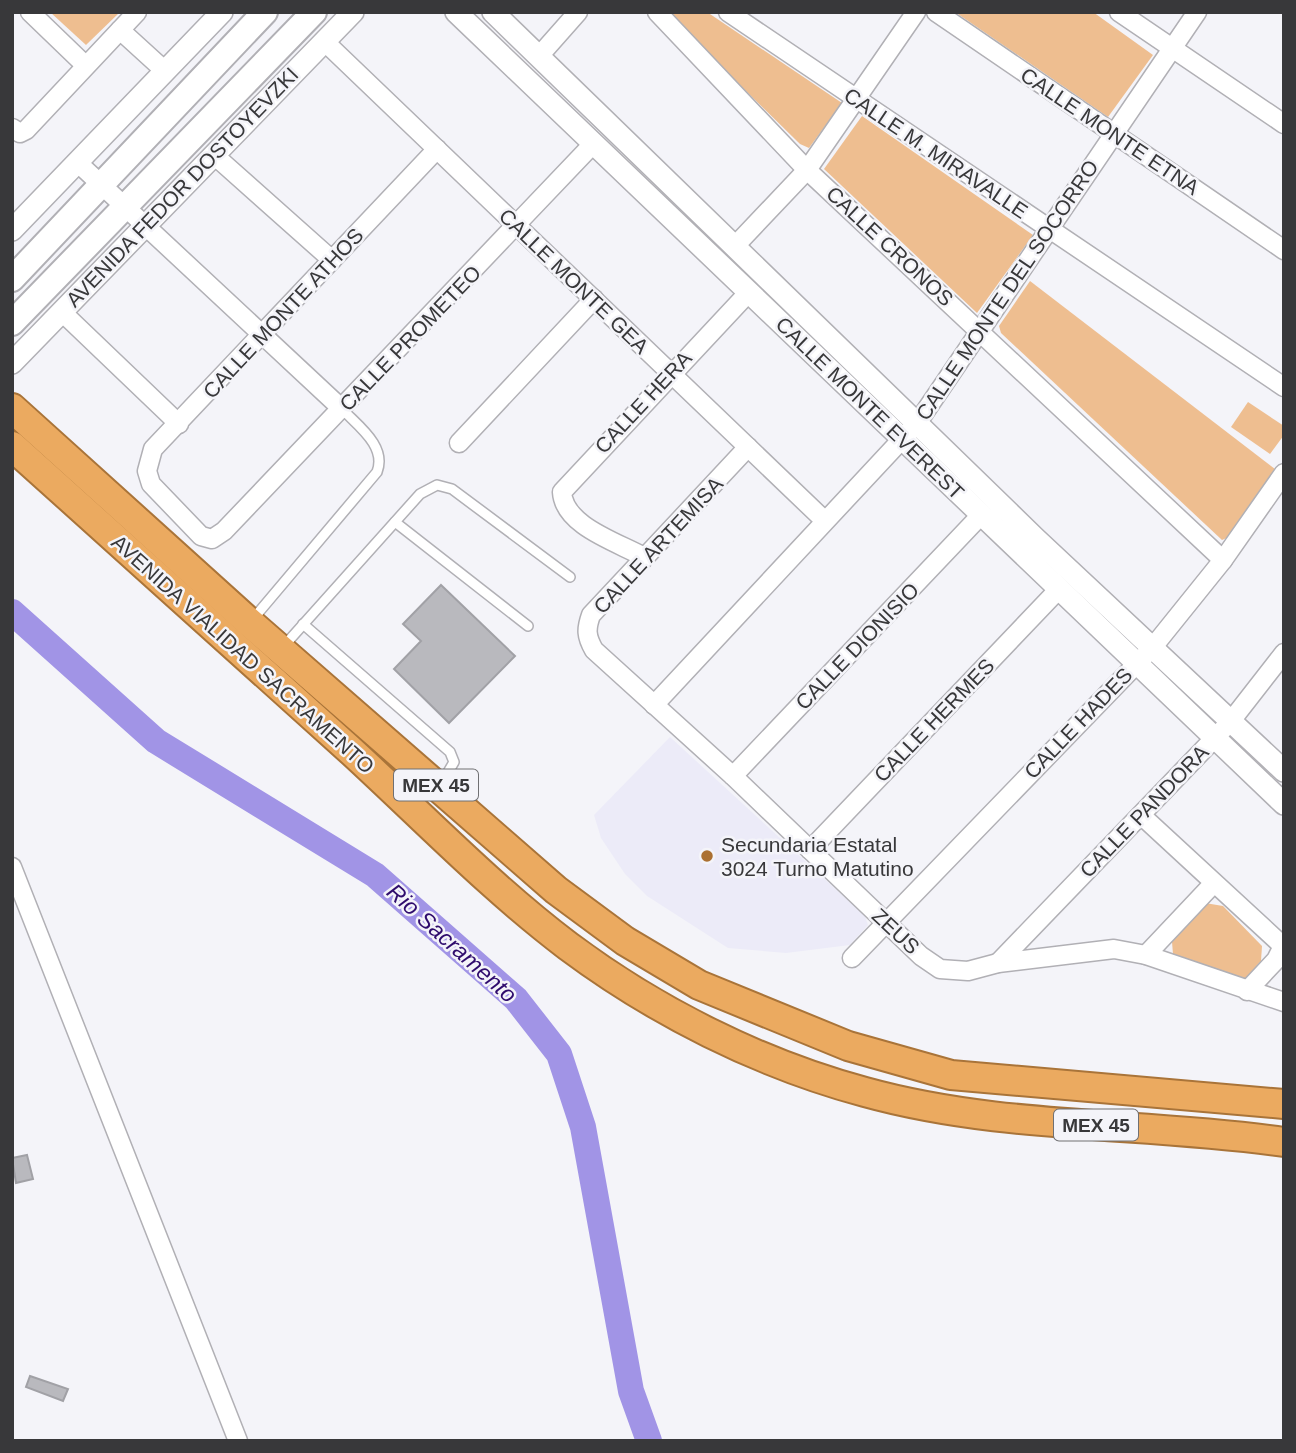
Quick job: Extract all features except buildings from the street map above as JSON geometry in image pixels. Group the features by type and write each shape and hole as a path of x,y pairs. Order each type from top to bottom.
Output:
{"highway":[{"name":"AVENIDA VIALIDAD SACRAMENTO","path":"12,408 250,624 556,890 653,959 729,998 848,1046 920,1068 985,1080 1284,1104"},
{"name":"AVENIDA VIALIDAD SACRAMENTO","path":"12,446 506,893 593,964 683,1018 815,1077 863,1092 947,1111 1035,1121 1227,1134 1284,1142"}],"main road":[{"path":"12,279 265,12"},
{"name":"AVENIDA FEDOR DOSTOYEVZKI","path":"12,323 314,12"}],"street":[{"path":"30,12 85,65"},
{"path":"16,131 137,12"},
{"path":"12,230 222,12"},
{"name":"AVENIDA FEDOR DOSTOYEVZKI","path":"12,363 353,12"},
{"name":"CALLE MONTE EVEREST","path":"456,12 1284,804"},
{"name":"CALLE MONTE EVEREST","path":"493,12 1035,538 1284,771"},
{"path":"540,55 578,12"},
{"name":"CALLE CRONOS","path":"657,12 807,170 981,330 1223,560"},
{"name":"CALLE M. MIRAVALLE","path":"728,12 1284,387"},
{"path":"735,246 807,170 916,12"},
{"name":"CALLE MONTE ETNA","path":"936,12 1284,250"},
{"path":"1119,12 1284,124"},
{"name":"CALLE MONTE DEL SOCORRO","path":"654,705 918,422 1051,230 1196,12"},
{"path":"120,30 166,71"},
{"name":"CALLE MONTE GEA","path":"324,41 824,520"},
{"name":"CALLE PROMETEO","path":"151,484 201,536 212,539 224,531 593,144"},
{"name":"CALLE MONTE ATHOS","path":"151,484 148,460 153,449 437,149"},
{"path":"214,155 332,260"},
{"path":"77,162 147,224 342,409"},
{"name":"CALLE HERA","path":"644,557 575,519 564,505 564,486 749,292"},
{"path":"459,443 594,299"},
{"path":"62,312 178,424"},
{"name":"CALLE ARTEMISA","path":"594,650 587,638 587,628 592,615 748,447"},
{"name":"CALLE HADES","path":"852,958 1153,646 1223,560 1284,472"},
{"name":"CALLE DIONISIO","path":"733,776 981,515"},
{"name":"CALLE HERMES","path":"810,850 1058,590"},
{"name":"ZEUS","path":"594,650 733,776 885,922 940,969 968,971 998,963 1104,949 1146,956 1284,1002"},
{"name":"CALLE PANDORA","path":"998,963 1231,721 1284,653"},
{"path":"1141,815 1283,948 1247,991"},
{"path":"12,867 238,1441"},
{"path":"1146,956 1213,884"}],"lane":[{"path":"250,624 377,471 380,454 374,443 342,409"},
{"path":"281,650 419,495 437,485 443,486 570,577"},
{"path":"394,522 528,626"},
{"path":"303,624 450,752 454,762 439,787"}],"shaded area":[{"path":"50,12 120,12 86,45"},
{"path":"665,12 707,12 842,103 809,148 800,144"},
{"path":"955,12 1093,12 1153,55 1108,117"},
{"path":"862,116 1033,235 977,313 824,169"},
{"path":"1030,281 1275,469 1231,536 1222,540 1001,333 999,326"},
{"path":"1248,402 1284,426 1284,435 1270,454 1231,427"},
{"name":"Secundaria Estatal 3024 Turno Matutino","path":"670,737 865,916 868,925 850,945 786,953 728,948 647,896 625,874 601,838 594,815"},
{"path":"1205,903 1223,906 1262,946 1261,961 1245,979 1173,954 1172,942"}],"waterway":[{"name":"Rio Sacramento","path":"12,612 156,741 375,875 516,999 559,1054 583,1127 631,1391 649,1441"}],"place":[{"name":"Secundaria Estatal 3024 Turno Matutino","path":"707,856"}]}
